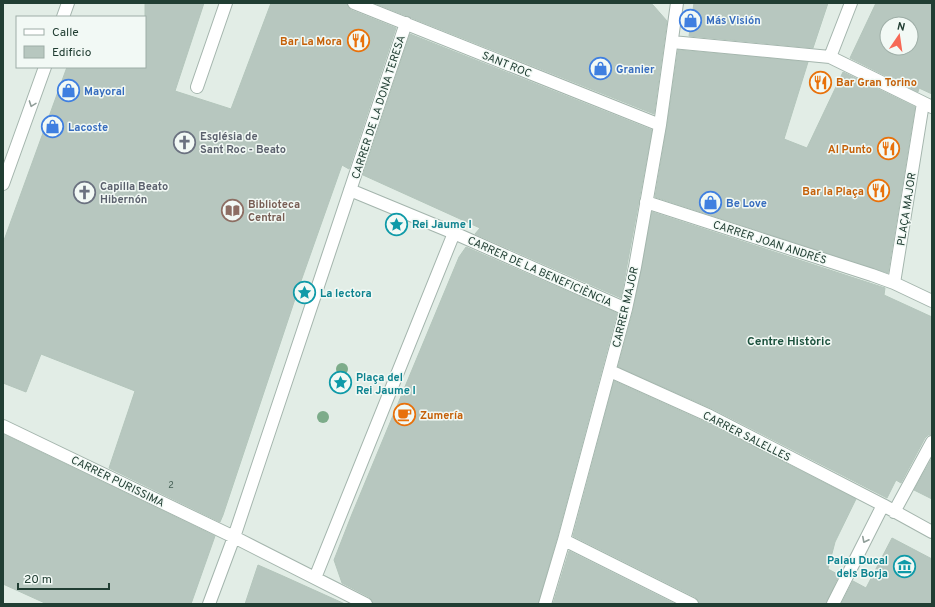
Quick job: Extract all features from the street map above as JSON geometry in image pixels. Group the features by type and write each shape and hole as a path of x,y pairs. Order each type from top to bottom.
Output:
{"street":[{"path":"63,16 68,3"},
{"path":"197,87 226,3"},
{"name":"SANT ROC","path":"354,3 660,125"},
{"name":"CARRER MAJOR","path":"545,604 564,540 626,309 635,267 660,125 677,3"},
{"path":"830,57 851,3"},
{"name":"CARRER DE LA DONA TERESA","path":"350,190 406,24"},
{"path":"672,42 830,57 928,105"},
{"path":"3,184 45,68"},
{"name":"PLAÇA MAJOR","path":"894,283 928,105"},
{"path":"209,604 234,537 350,190 454,233 315,578"},
{"name":"CARRER JOAN ANDRÉS","path":"646,202 894,283"},
{"name":"CARRER DE LA BENEFICIÈNCIA","path":"454,233 626,309"},
{"path":"894,283 932,302"},
{"name":"CARRER SALELLES","path":"610,371 710,416 883,505 932,532"},
{"name":"CARRER PURISSIMA","path":"3,426 234,537"},
{"path":"894,512 932,442"},
{"path":"833,604 883,505"},
{"path":"234,537 366,604"},
{"path":"564,540 692,604"}],"building":[{"path":"145,3 204,3 175,91 231,109 271,3 347,3 351,10 396,28 349,169 342,165 301,281 220,522 109,468 135,391 41,354 26,392 3,383 3,243 67,68 146,68"},
{"path":"374,3 649,3 653,5 667,21 654,114"},
{"path":"694,3 828,3 813,48 689,36"},
{"path":"876,3 932,3 932,94 919,88 918,92 850,58"},
{"path":"410,34 652,130 621,298 475,234 480,228 363,175"},
{"path":"678,50 808,62 784,139 807,148 843,72 915,107 888,273 655,197"},
{"path":"652,212 885,288 884,295 932,317 932,435 928,435 925,438 901,483 896,480 887,498 713,409 618,367 633,311"},
{"path":"466,247 617,313 538,604 373,604 369,597 342,583 334,560 459,257"},
{"path":"614,381 707,423 856,499 835,542 828,569 839,575 826,604 699,604 695,597 573,536"},
{"path":"3,434 215,536 191,604 47,604 3,584"},
{"path":"932,458 932,499 914,490"},
{"name":"Palau Ducal dels Borja","path":"892,538 932,559 932,604 841,604 853,581 866,588"},
{"path":"569,551 675,604 553,604"},
{"path":"258,565 283,576 345,604 245,604"}],"place":[{"name":"Más Visión","path":"691,20"},
{"name":"Bar La Mora","path":"358,41"},
{"name":"Granier","path":"601,69"},
{"name":"Bar Gran Torino","path":"821,82"},
{"name":"Mayoral","path":"69,91"},
{"name":"Lacoste","path":"53,127"},
{"name":"Església de Sant Roc - Beato","path":"185,142"},
{"name":"Al Punto","path":"888,149"},
{"name":"Bar la Plaça","path":"879,191"},
{"name":"Capilla Beato Hibernón","path":"84,192"},
{"name":"Be Love","path":"710,203"},
{"name":"Biblioteca Central","path":"232,210"},
{"name":"Rei Jaume I","path":"396,224"},
{"name":"La lectora","path":"304,293"},
{"name":"Plaça del Rei Jaume I","path":"340,383"},
{"name":"Zumería","path":"405,415"},
{"name":"Palau Ducal dels Borja","path":"904,566"}],"district":[{"name":"Centre Històric","path":"789,341"}]}
